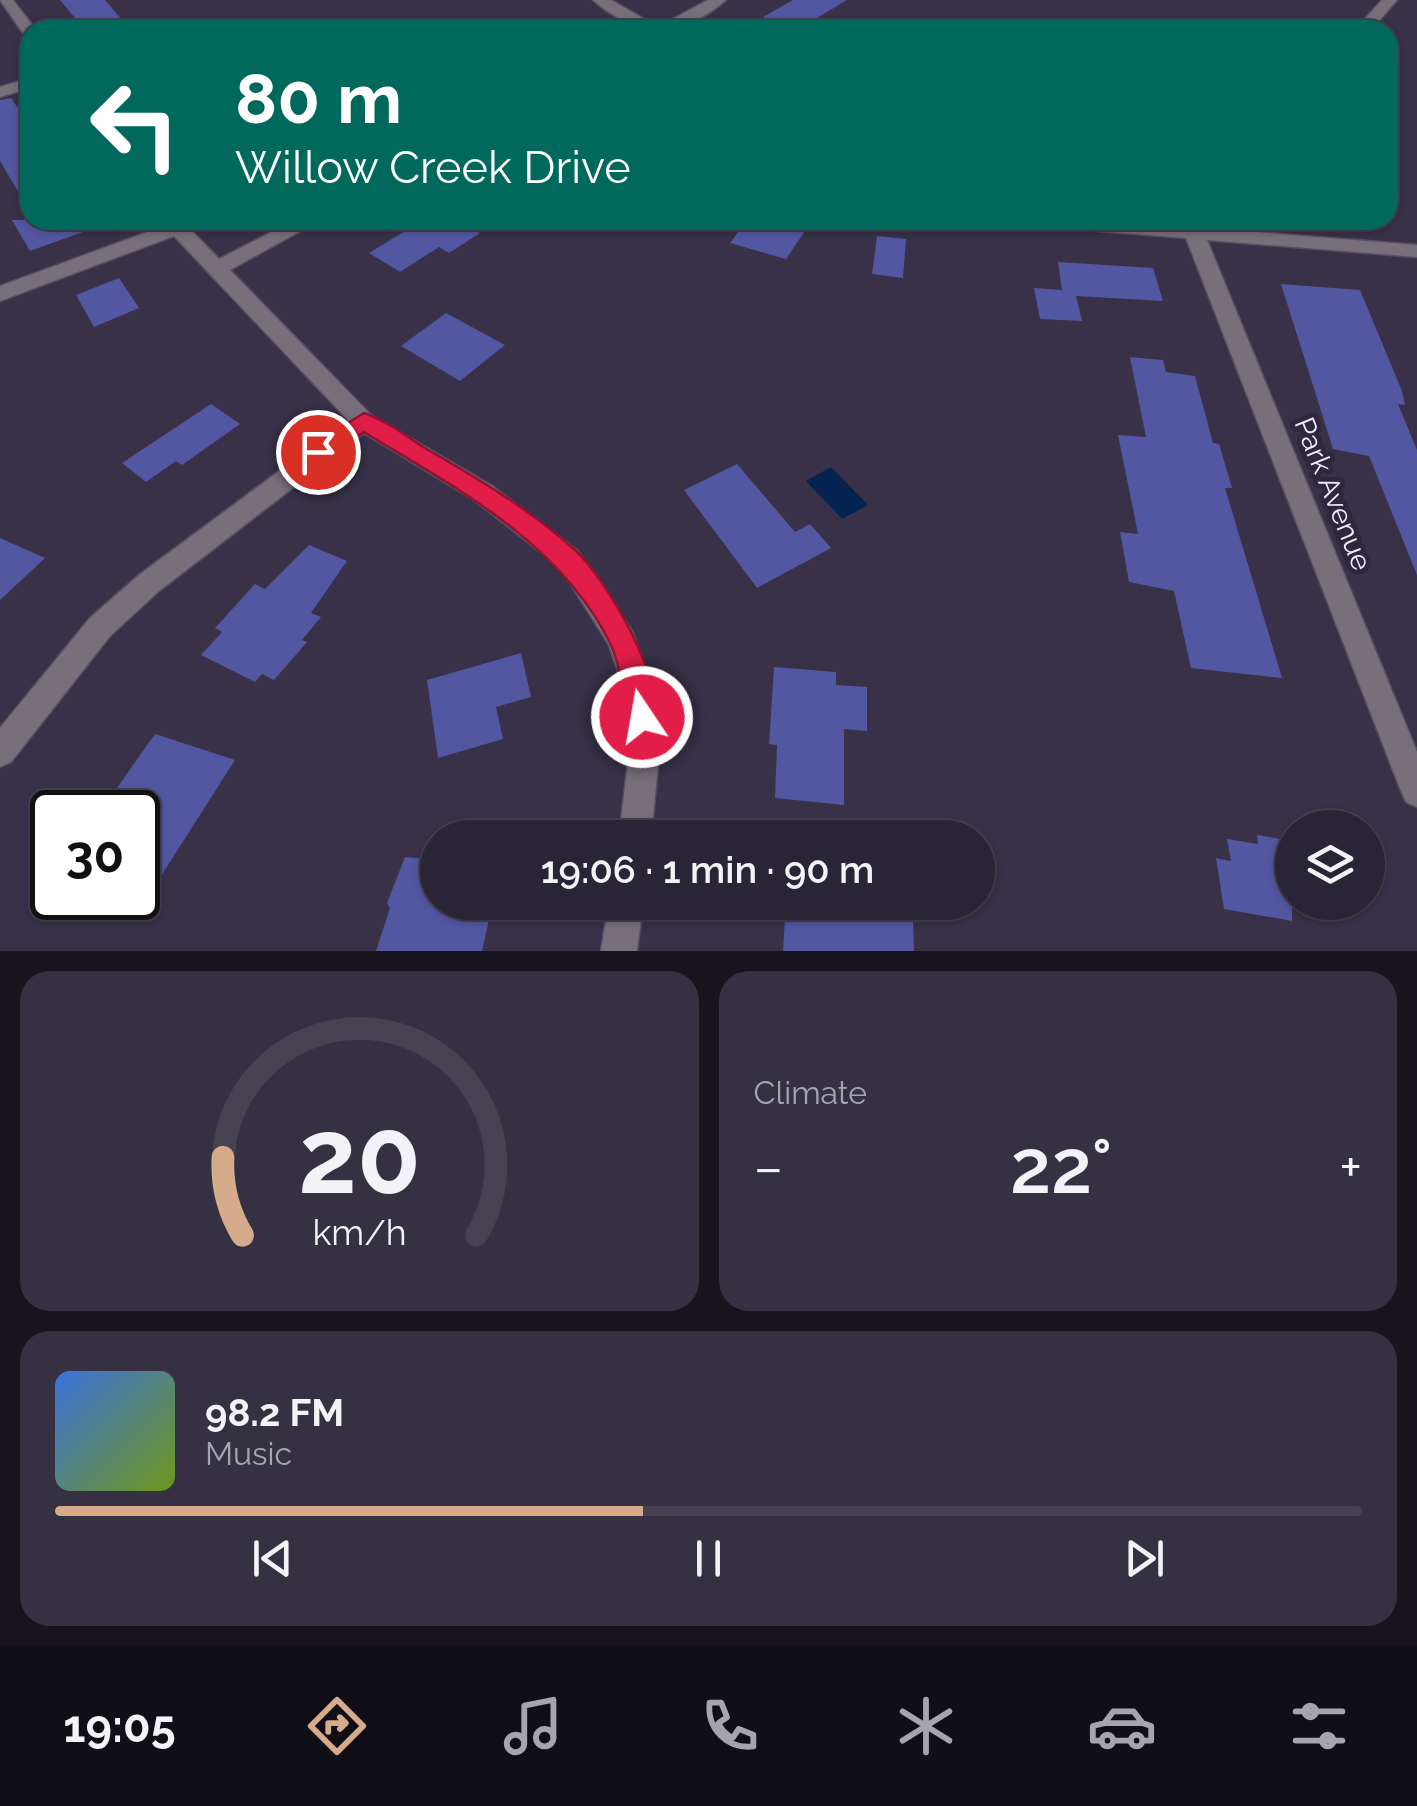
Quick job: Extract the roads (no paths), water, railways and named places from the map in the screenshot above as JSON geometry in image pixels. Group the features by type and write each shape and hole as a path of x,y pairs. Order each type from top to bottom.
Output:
{"street":[{"path":"600,0 636,20"},
{"path":"682,20 718,0"},
{"path":"1371,20 1390,0"},
{"path":"0,294 158,230"},
{"path":"178,230 364,421 483,493 569,559 622,640 640,690 646,744 636,820"},
{"path":"215,270 291,230"},
{"name":"Park Avenue","path":"1198,230 1417,792"},
{"path":"1224,230 1417,251"},
{"path":"0,752 56,677 112,616 364,421"},
{"path":"619,951 623,920"}],"water":[{"path":"831,467 868,505 842,519 806,481"}]}
